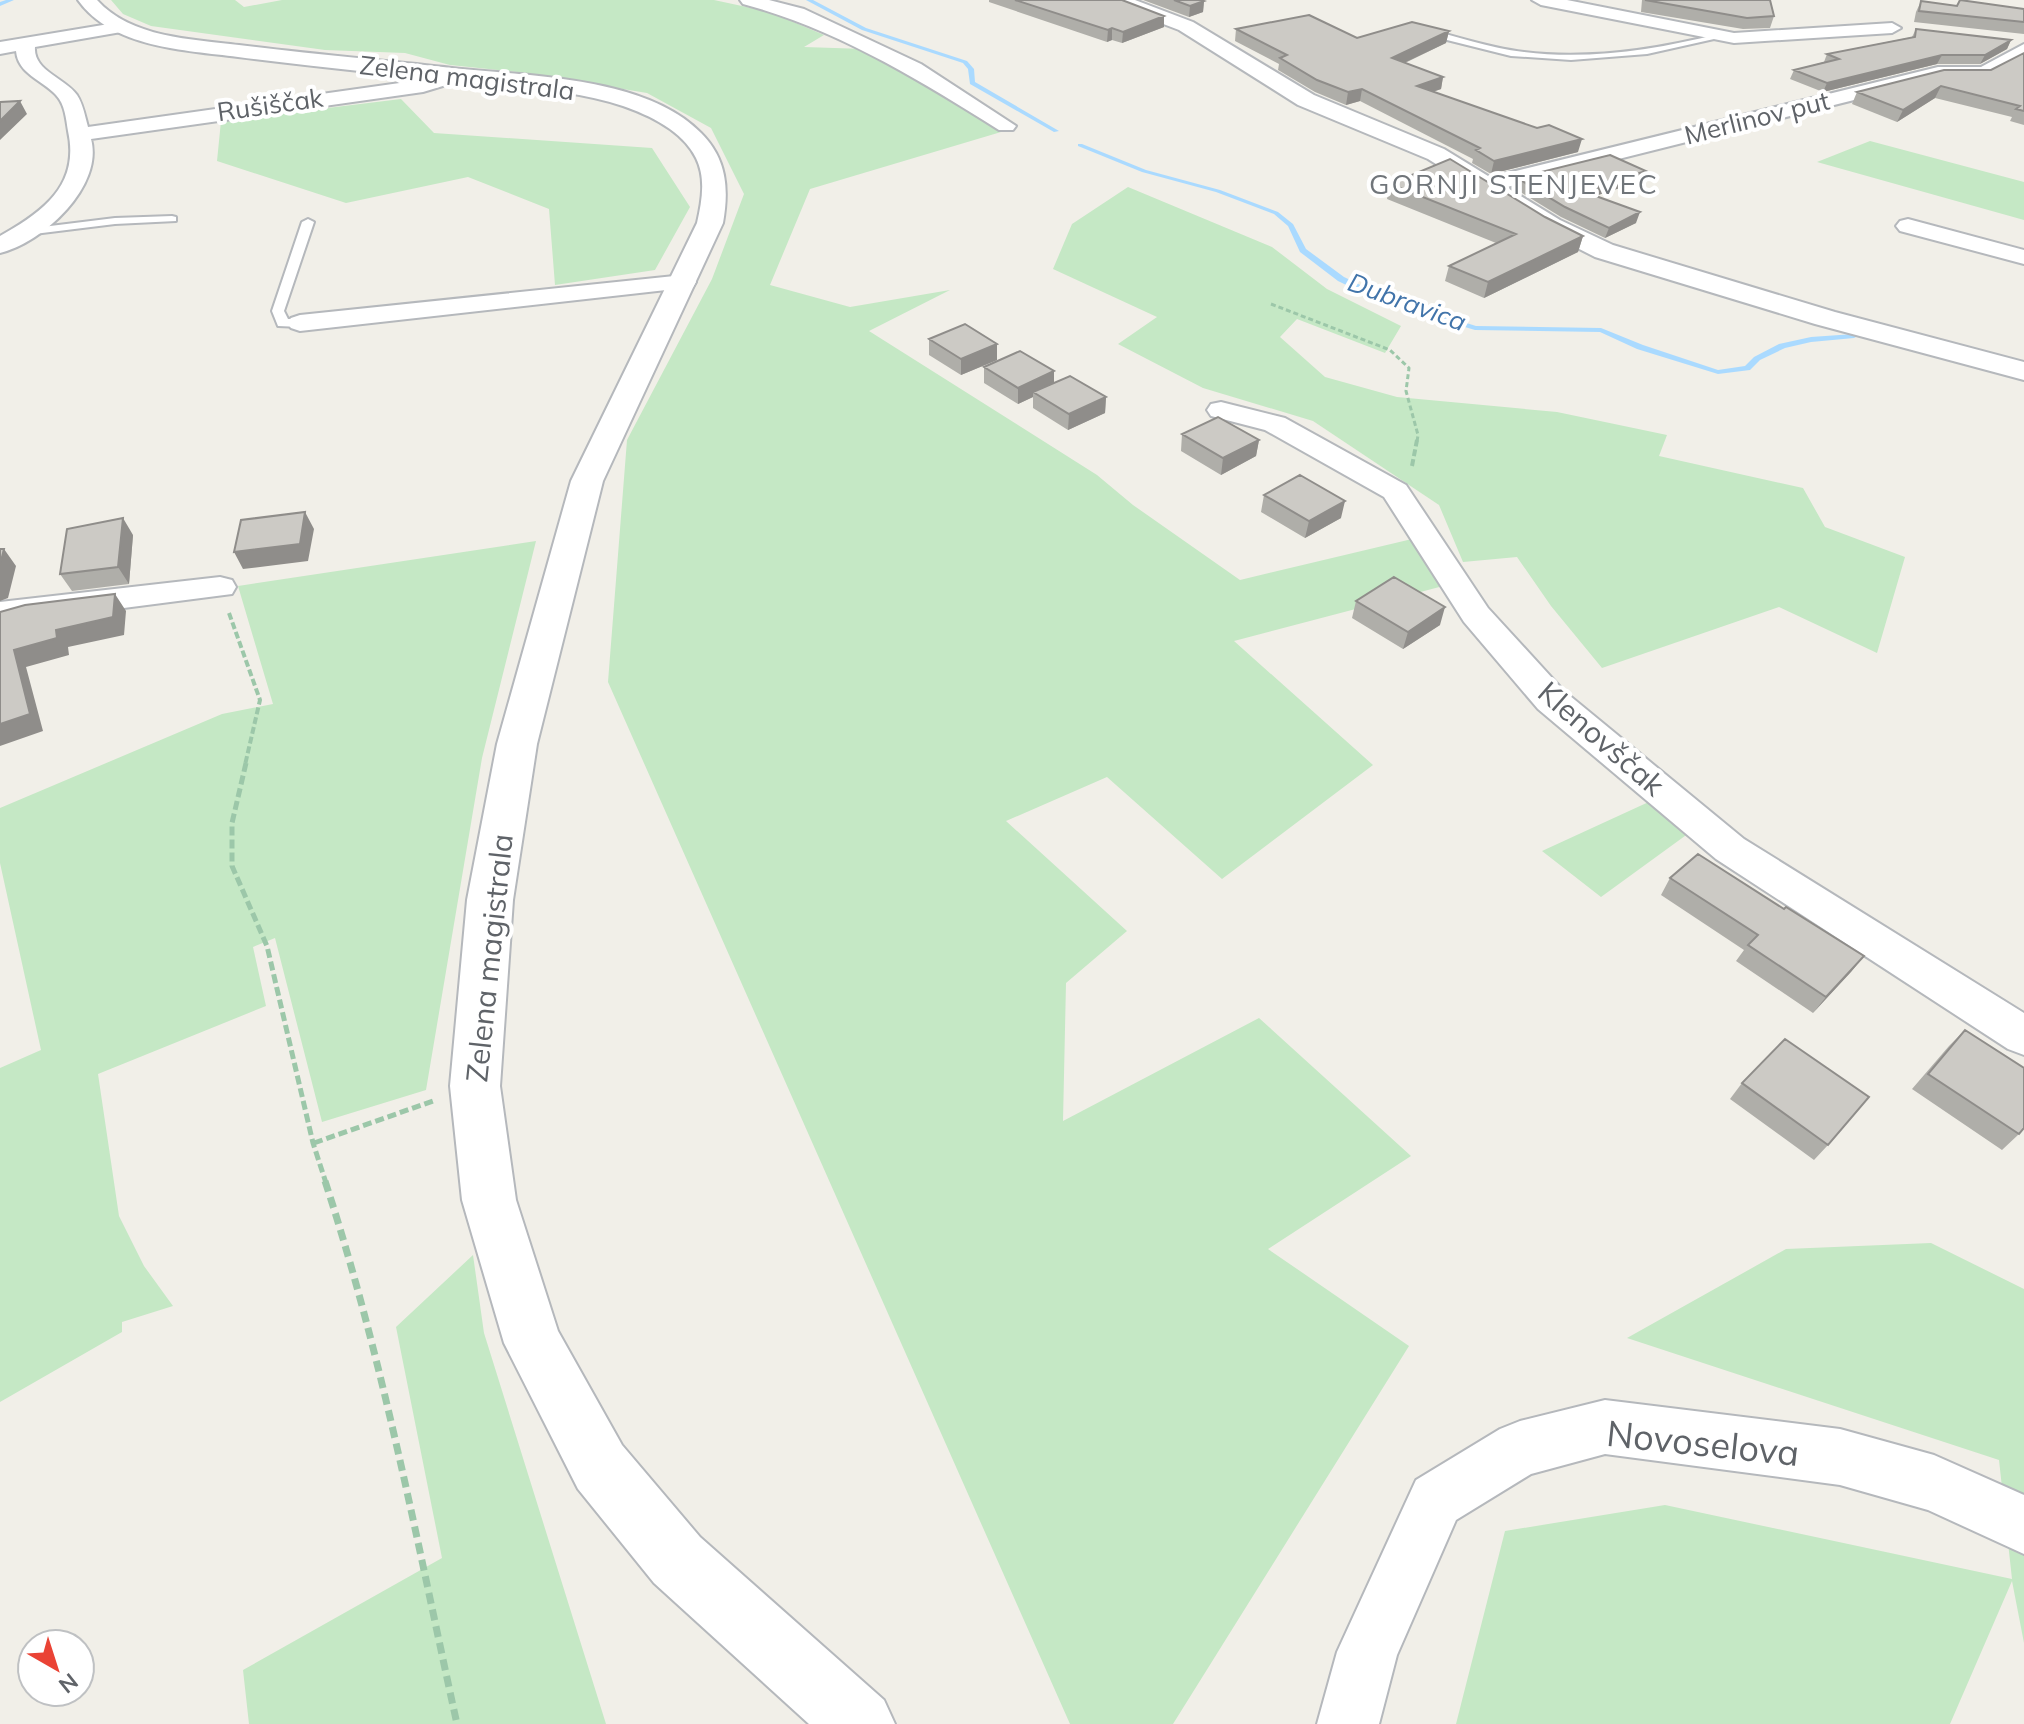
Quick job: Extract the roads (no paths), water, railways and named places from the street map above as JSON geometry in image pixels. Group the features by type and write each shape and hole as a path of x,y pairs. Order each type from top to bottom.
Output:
{"street":[{"name":"Zelena magistrala","path":"87,0 96,12 121,27 192,45 541,84 615,99 646,108 680,126 704,149 716,178 717,194 710,223 587,481 517,744 490,900 475,1086 489,1200 533,1343 600,1467 677,1560 860,1724"},
{"path":"749,0 798,13 914,68 1006,126"},
{"path":"1118,0 1176,21 1306,100 1436,154 1569,234 1624,258 1825,318 2024,371"},
{"path":"1541,0 1718,37 1749,38 1899,24"},
{"path":"0,48 121,27"},
{"name":"Merlinov put","path":"1487,185 1938,73 1985,73 2019,44"},
{"path":"0,246 26,232 58,206 71,191 84,150 69,98 55,83 27,63 23,52 26,45"},
{"name":"Rušiščak","path":"79,134 212,113 423,86 459,75"},
{"path":"1908,226 2024,257"},
{"path":"300,323 684,282"},
{"name":"Klenovščak","path":"1221,410 1275,424 1395,491 1476,615 1551,700 1730,849 2024,1036"},
{"path":"0,613 224,601"},
{"name":"Novoselova","path":"1348,1724 1367,1652 1436,1500 1520,1449 1605,1427 1840,1457 1934,1483 2024,1525"}],"lane":[{"path":"1410,28 1537,56 1601,55 1718,37"},
{"path":"26,232 115,221 172,219"},
{"path":"300,323 283,323 278,311 308,222"}],"waterway":[{"path":"0,4 11,0"},
{"name":"Dubravica","path":"809,0 864,29 965,62 971,69 972,83 1056,131"},
{"name":"Dubravica","path":"1080,145 1144,171 1218,191 1276,213 1291,225 1303,250 1341,279 1384,300 1475,328 1601,330 1640,347 1718,372 1747,368 1769,351 1796,342 1854,336"}],"district":[{"name":"GORNJI STENJEVEC","path":"1514,184"}]}
